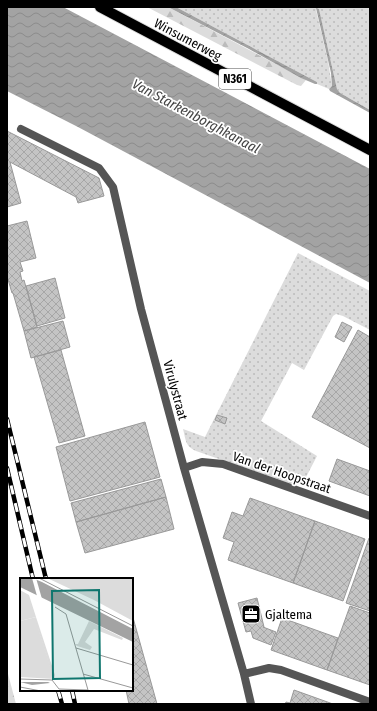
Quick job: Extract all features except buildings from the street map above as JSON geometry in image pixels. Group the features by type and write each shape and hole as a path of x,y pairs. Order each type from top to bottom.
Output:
{"main road":[{"name":"Winsumerweg","path":"100,7 370,150"}],"street":[{"name":"Virulystraat","path":"21,129 99,168 113,187 141,309 184,468 244,674 251,704"},
{"name":"Van der Hoopstraat","path":"184,468 202,462 224,464 370,516"},
{"path":"244,674 269,668 281,670 370,702"}],"green space":[{"path":"147,7 168,7 306,80 301,86 297,85"},
{"path":"176,7 370,7 370,110 340,93 337,89 319,9 316,8 332,86 329,89 317,84 317,82"},
{"path":"298,253 370,291 370,330 343,316 336,314 333,316 304,370 292,363 261,421 317,456 304,481 294,485 192,449 188,445 183,429 205,437"},
{"path":"7,670 16,704 7,704"}],"water":[{"name":"Van Starkenborghkanaal","path":"7,7 63,7 370,169 370,283 78,127 7,91"},
{"path":"168,7 176,7 317,82 317,84 301,78"},
{"path":"316,8 319,9 337,89 340,93 370,110 370,113 330,91 329,89 332,86 331,73"}],"railway":[{"path":"7,419 46,578"},
{"path":"7,468 33,578"},
{"path":"58,691 62,704"},
{"path":"72,691 75,704"}],"place":[{"name":"Gjaltema","path":"251,614"}]}
